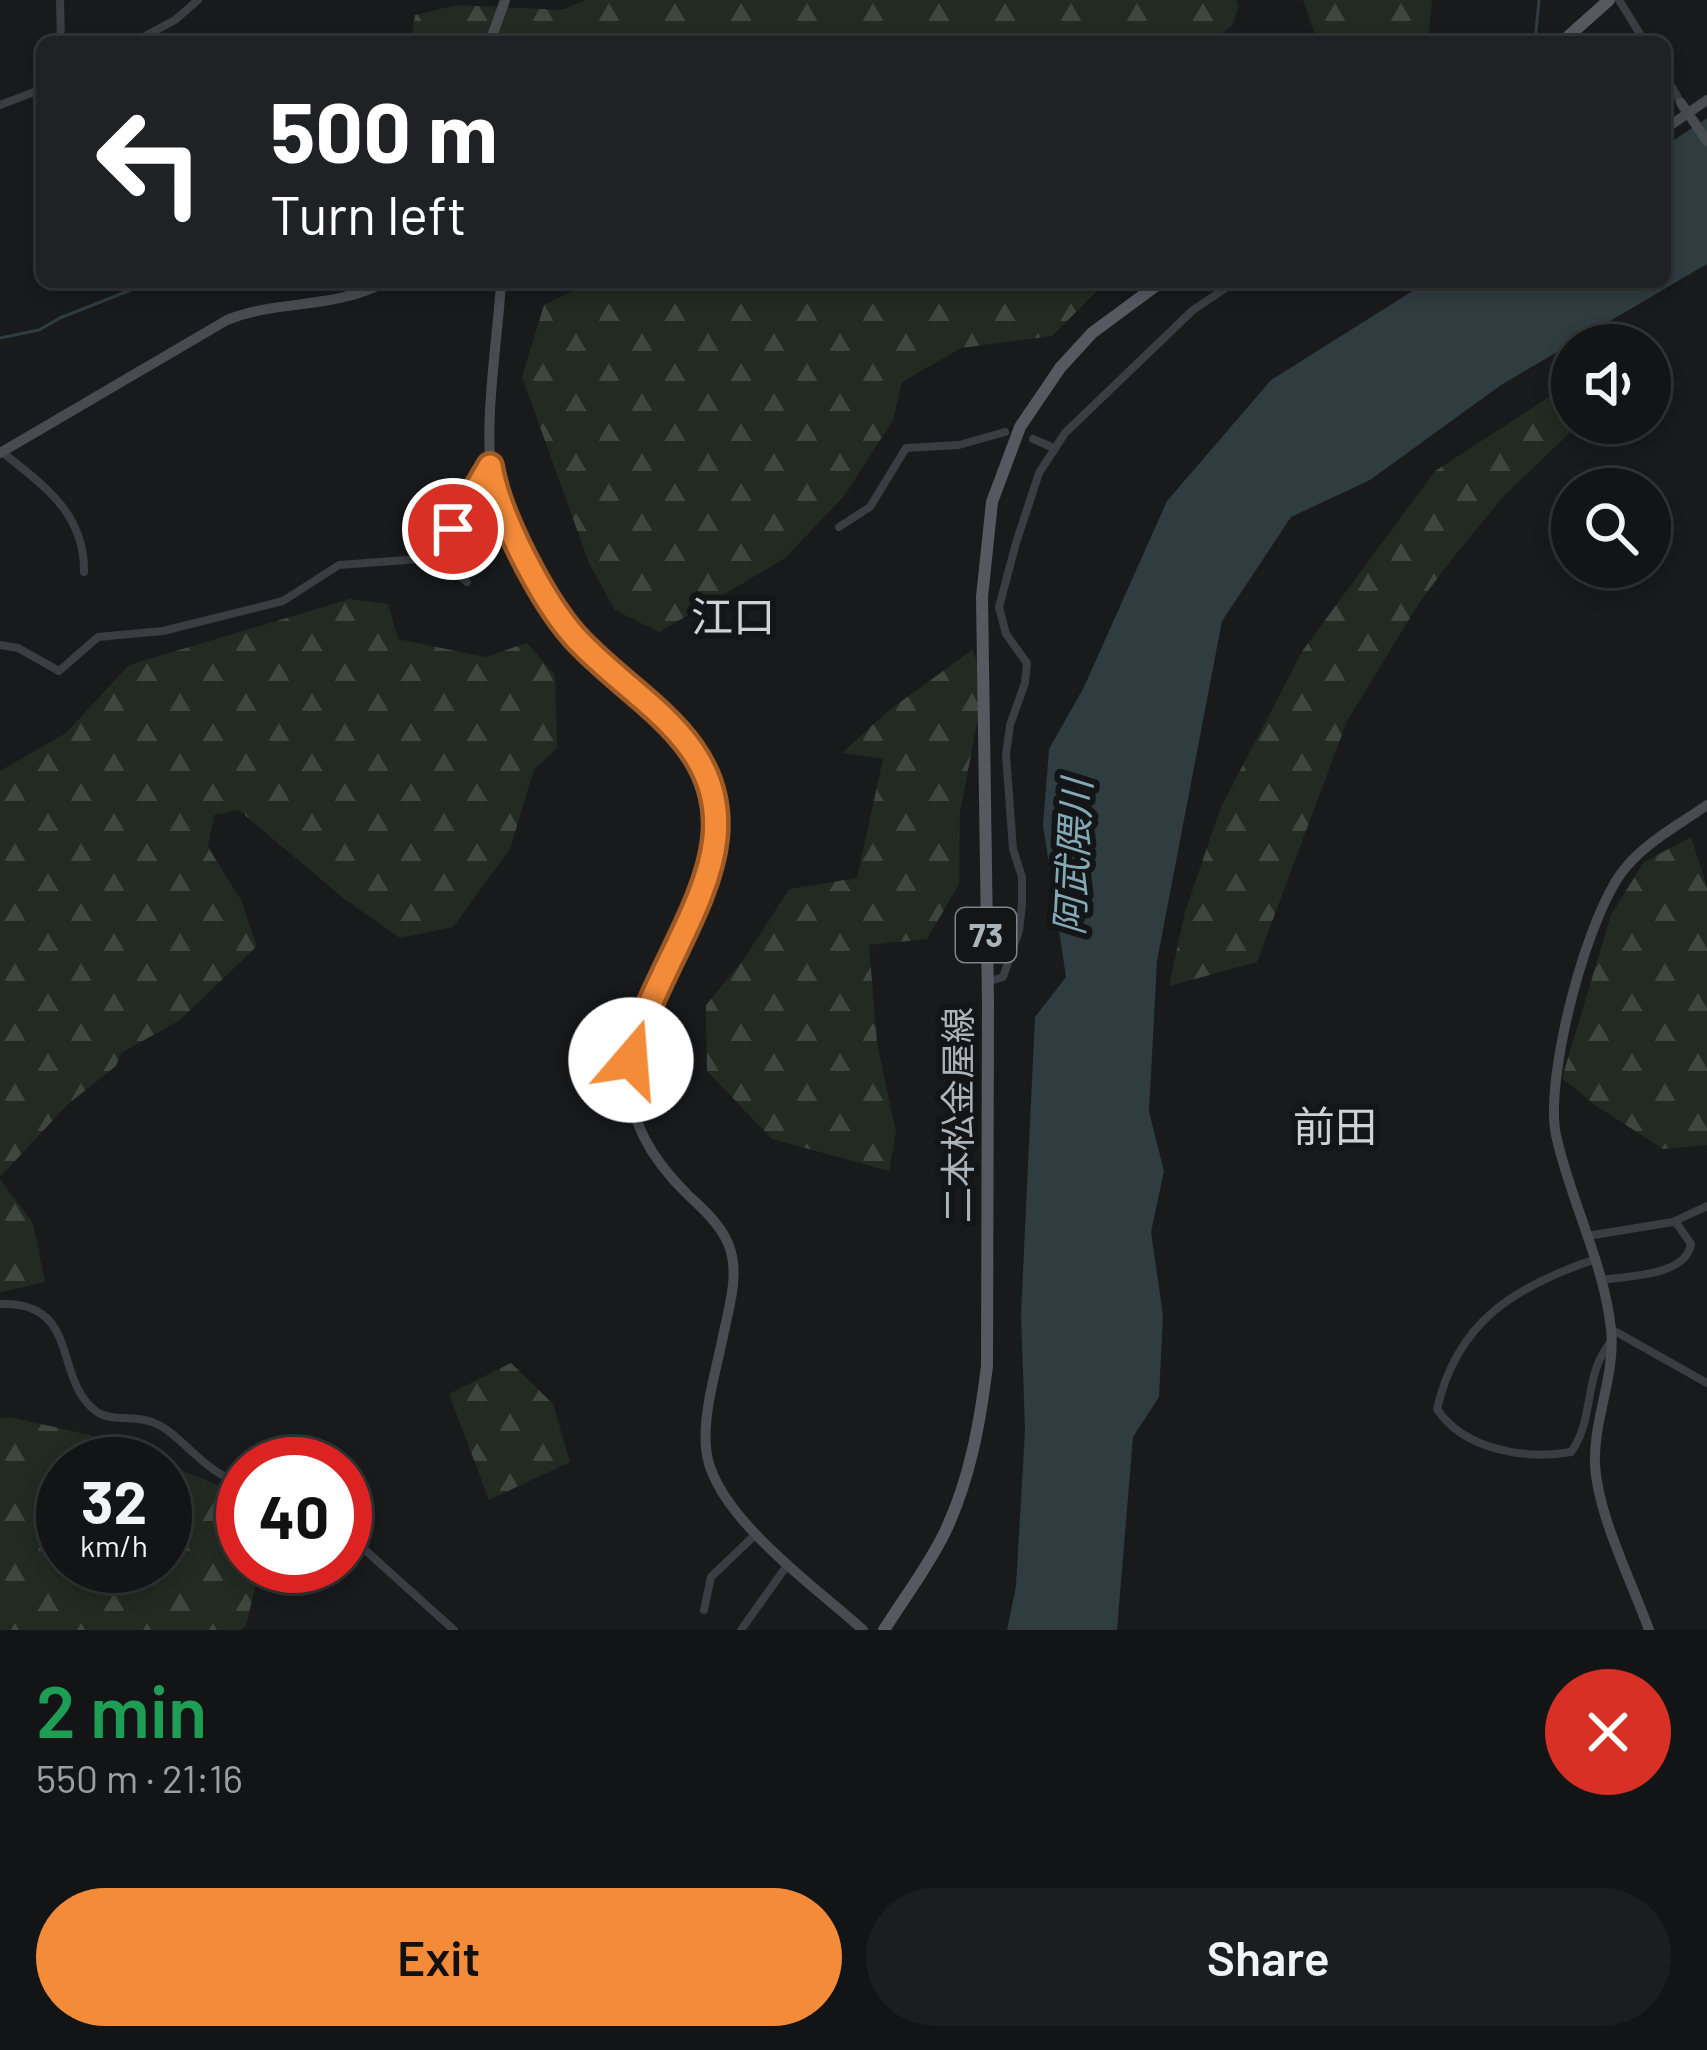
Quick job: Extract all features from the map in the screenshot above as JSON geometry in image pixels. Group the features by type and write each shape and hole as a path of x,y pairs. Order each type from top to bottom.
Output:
{"main road":[{"path":"1569,36 1609,0"},
{"name":"二本松金屋線","path":"884,1630 944,1535 980,1422 988,1307 982,597 992,502 1020,427 1060,368 1092,333 1153,288"}],"street":[{"path":"60,0 61,36"},
{"path":"145,36 198,0"},
{"path":"492,36 506,0"},
{"path":"1619,0 1641,36"},
{"path":"1671,85 1707,141"},
{"path":"0,105 36,91"},
{"path":"1671,125 1707,100"},
{"path":"84,572 83,544 59,497 1,453 227,320 267,309 334,302 370,288"},
{"path":"501,288 490,466 498,503 561,619 585,647 681,733 700,760 713,794 716,817 711,859 635,1040 629,1082 637,1124 653,1157 719,1227 733,1258 706,1453 720,1492 757,1533 862,1630"},
{"path":"988,982 1003,977 1019,931 1022,905 1022,877 1012,849 1006,755 1027,663 1002,625 1000,596 1039,473 1065,433 1193,310 1226,288"},
{"path":"839,527 870,507 905,448 959,445 1005,432"},
{"path":"1034,439 1054,448"},
{"path":"0,645 18,648 59,671 98,637 163,631 283,602 339,565 419,559 441,547 490,466"},
{"path":"433,552 467,582"},
{"path":"1649,1630 1595,1465 1611,1335 1552,1112 1558,1059 1595,920 1626,866 1706,810"},
{"path":"1585,1236 1675,1221 1707,1206"},
{"path":"1599,1281 1685,1260 1691,1244 1675,1221"},
{"path":"1593,1260 1550,1275 1504,1300 1460,1348 1436,1408 1453,1427 1477,1442 1514,1453 1571,1452 1580,1436 1598,1360 1611,1335"},
{"path":"0,1304 24,1304 51,1322 85,1399 96,1411 153,1422 216,1470"},
{"path":"1611,1335 1707,1383"},
{"path":"704,1610 716,1569 757,1533"},
{"path":"372,1556 454,1630"},
{"path":"741,1630 788,1563"}],"green space":[{"path":"585,0 1236,0 1239,5 1232,26 1218,36 412,36 415,15 457,5 562,10"},
{"path":"1303,0 1432,0 1428,36 1315,34"},
{"path":"579,288 1100,288 1052,336 961,348 902,382 893,420 844,496 784,559 659,632 615,610 589,563 522,377 544,305"},
{"path":"1551,396 1551,444 1558,444 1504,496 1456,554 1421,600 1347,721 1257,962 1169,986 1185,912 1221,807 1303,650 1435,471"},
{"path":"350,599 388,604 398,639 485,657 527,643 555,675 557,748 534,770 510,849 453,927 400,938 343,898 239,810 214,815 208,847 241,900 257,946 180,1020 121,1053 116,1066 68,1104 0,1177 0,771 66,733 129,665"},
{"path":"972,650 985,680 960,813 959,884 927,939 869,945 877,1043 896,1132 889,1171 772,1139 707,1071 706,1005 744,959 789,889 857,878 883,759 842,753 888,711"},
{"path":"1691,837 1707,887 1707,1145 1663,1149 1562,1078 1611,915 1644,862"},
{"path":"0,1179 33,1223 45,1282 0,1292"},
{"path":"511,1363 553,1404 570,1462 489,1500 449,1394"},
{"path":"0,1418 95,1437 36,1437 36,1593 192,1593 192,1475 216,1484 216,1593 254,1593 246,1626 241,1630 0,1630"}],"water":[{"path":"1707,118 1707,264 1671,285 1671,142"},
{"name":"阿武隈川","path":"1417,288 1666,288 1605,324 1551,324 1551,356 1501,385 1370,480 1291,517 1222,621 1157,961 1149,1112 1164,1171 1151,1232 1163,1315 1159,1397 1133,1437 1117,1630 1007,1630 1016,1586 1025,1430 1021,1314 1035,1017 1066,977 1043,825 1049,749 1084,687 1167,501 1271,380"}],"waterway":[{"path":"1536,36 1539,0"},
{"path":"0,338 39,330 136,288"}],"district":[{"name":"江口","path":"733,617"},
{"name":"前田","path":"1335,1127"}],"route":[{"path":"453,529 490,466 498,503 561,619 585,647 681,733 707,775 716,817 711,859 643,1019 631,1060"}]}
